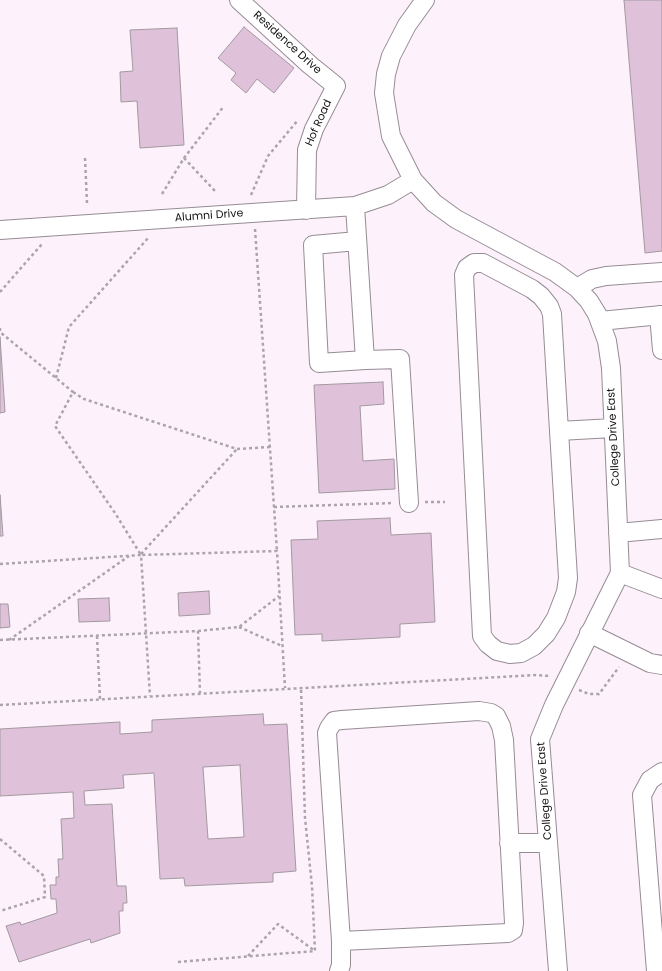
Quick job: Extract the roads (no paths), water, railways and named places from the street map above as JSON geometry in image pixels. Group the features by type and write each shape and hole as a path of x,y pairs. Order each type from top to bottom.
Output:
{"street":[{"name":"Residence Drive","path":"239,0 310,65 336,86"},
{"name":"College Drive East","path":"425,0 407,25 391,56 386,74 384,92 391,136 413,180 434,203 456,219 555,272 577,288 589,301 600,322 607,341 611,368 620,573 554,705 540,739 558,971"},
{"name":"Hof Road","path":"306,210 306,150 314,129 336,86"},
{"name":"Alumni Drive","path":"0,230 355,206 388,195 413,180"},
{"path":"355,206 365,360"},
{"path":"357,242 313,245 318,363 400,359 409,503"},
{"path":"474,263 483,263 532,289 541,296 549,306 552,314 560,431 568,578 566,592 556,618 546,634 534,646 521,653 510,654 497,651 488,644 482,636 464,275 467,268 474,263"},
{"path":"577,288 592,279 606,276 662,272"},
{"path":"600,322 661,315 662,350"},
{"path":"560,431 613,428"},
{"path":"618,533 662,529"},
{"path":"620,573 662,589"},
{"path":"589,633 650,663 662,665"},
{"path":"339,971 341,965 340,941 327,734 334,721 479,711 492,713 501,726 504,740 514,923 513,930 508,933 340,941"},
{"path":"656,971 642,795 650,780 662,772"},
{"path":"509,844 548,843"}]}
